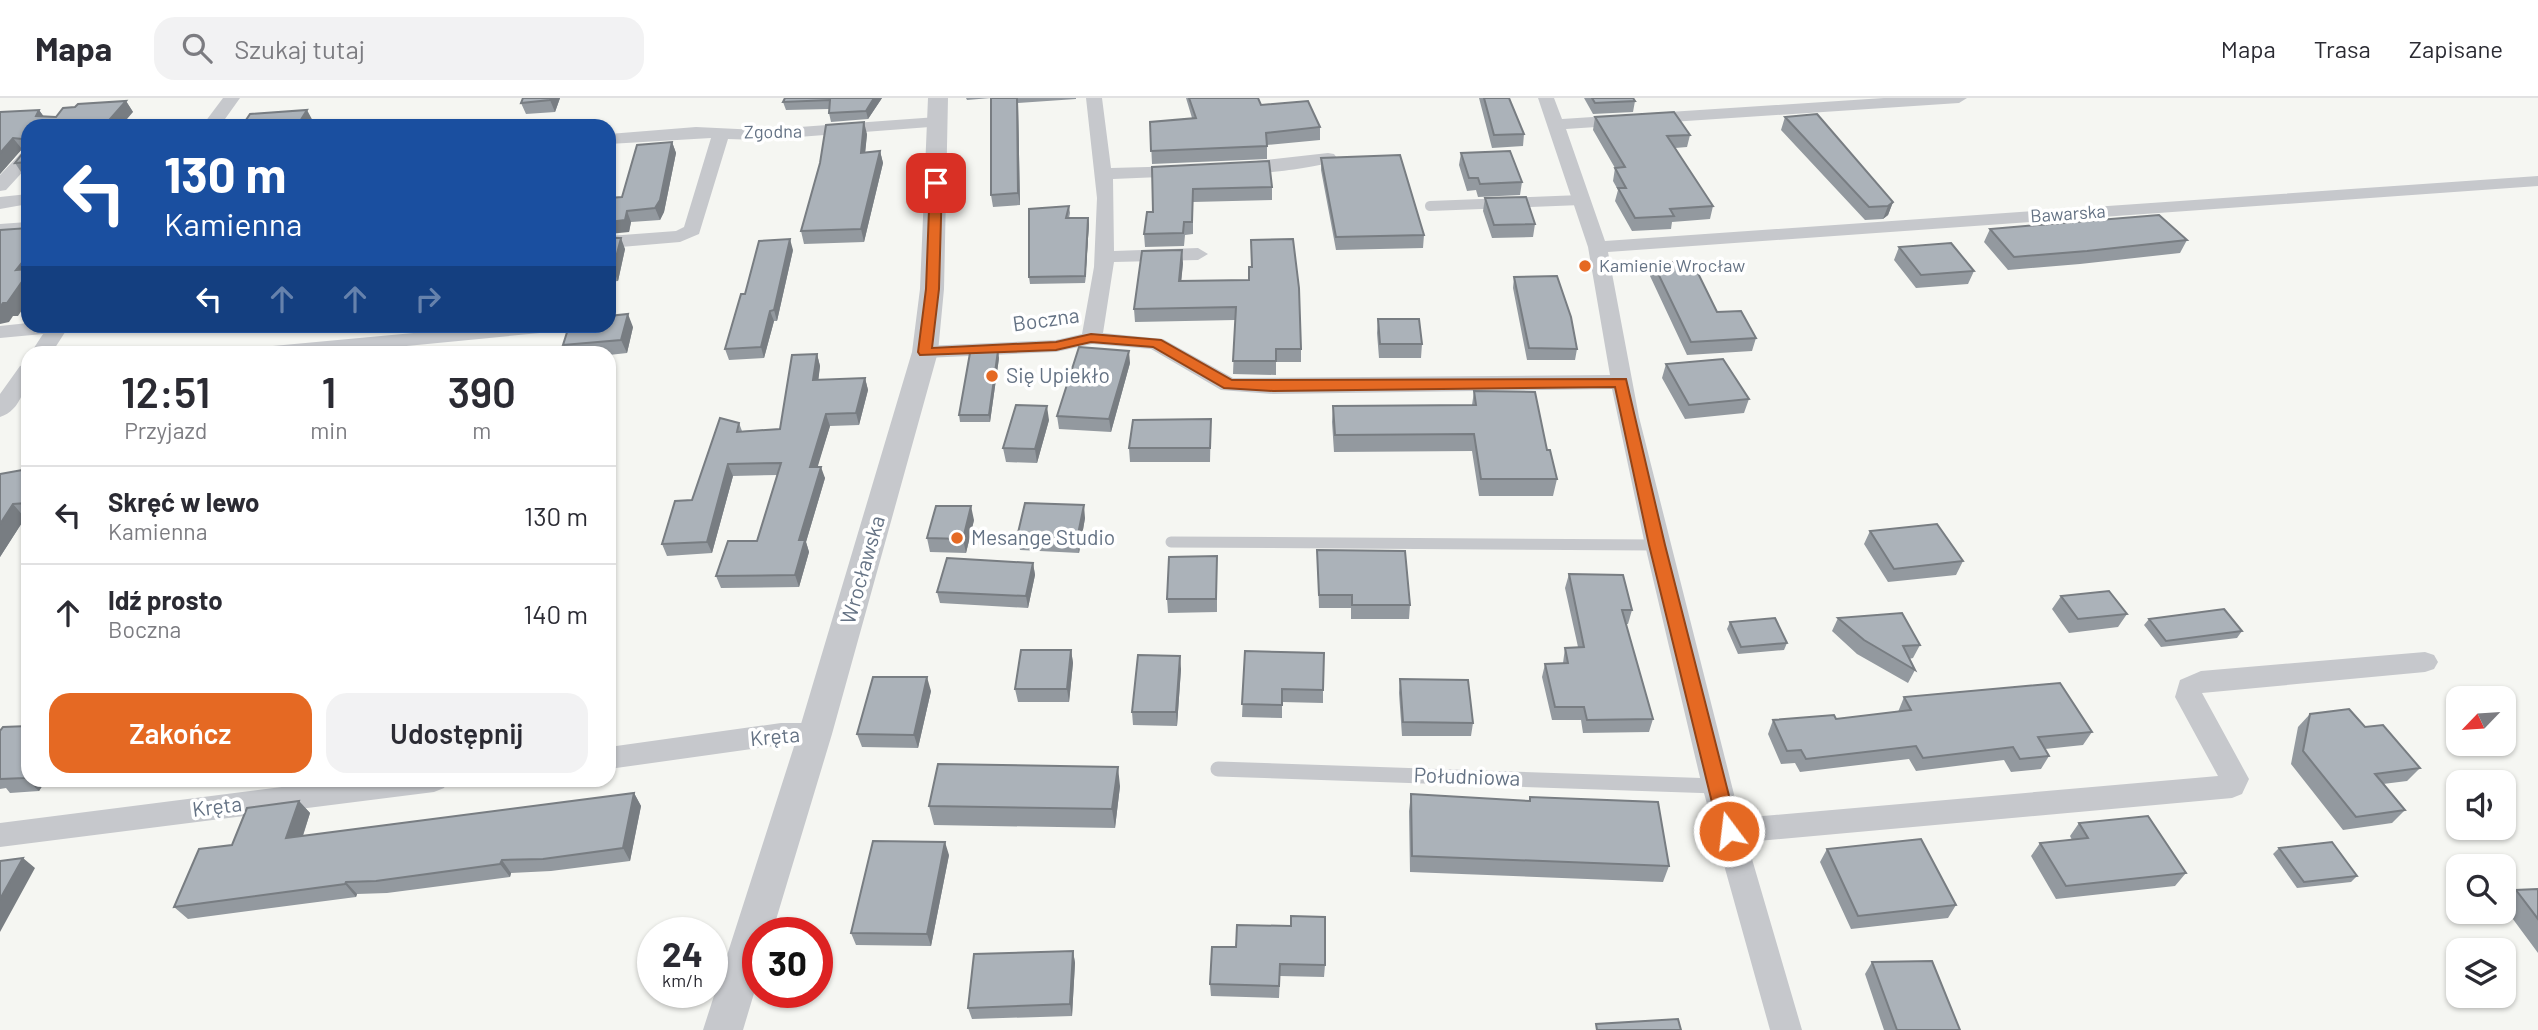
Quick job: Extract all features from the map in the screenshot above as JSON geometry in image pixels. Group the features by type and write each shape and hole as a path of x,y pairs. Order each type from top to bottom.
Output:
{"street":[{"path":"216,119 232,98"},
{"name":"Boczna","path":"925,352 1056,346 1091,338 1104,257 1104,174 1094,98"},
{"path":"1546,98 1598,247 1621,382 1657,545 1716,786 1786,1030"},
{"path":"1555,125 1959,98"},
{"name":"Zgodna","path":"616,138 696,132 758,135 938,110"},
{"name":"Wrocławska","path":"723,1030 816,734 925,352 932,289 938,110"},
{"path":"616,241 680,236 692,230 721,133"},
{"path":"1223,169 1275,166 1328,158"},
{"path":"0,186 21,164"},
{"path":"1104,174 1196,170"},
{"name":"Bawarska","path":"1598,247 2538,181"},
{"path":"0,203 21,200"},
{"path":"1104,257 1198,254"},
{"path":"0,332 21,330"},
{"path":"336,346 475,333"},
{"path":"1091,338 1156,343 1229,385 1273,387 1621,382"},
{"path":"0,410 21,382"},
{"path":"1729,831 2232,786 2235,779 2188,697 2189,687 2201,681 2425,662"},
{"name":"Kręta","path":"616,757 781,734 816,734"},
{"name":"Kręta","path":"0,835 379,787"}],"lane":[{"path":"1430,206 1581,200"},
{"path":"0,229 21,228"},
{"path":"1171,542 1657,545"},
{"name":"Południowa","path":"1217,769 1716,786"}],"building":[{"path":"523,98 551,98 521,103"},
{"path":"785,98 874,98 866,111 829,113 830,100 783,102"},
{"path":"991,98 1017,98 1018,193 991,195"},
{"path":"1189,98 1258,98 1261,105 1308,101 1320,127 1266,133 1267,146 1151,151 1150,122 1196,118"},
{"path":"1484,98 1509,98 1524,134 1494,135"},
{"path":"1592,98 1633,98 1635,101 1595,103"},
{"path":"126,101 110,119 21,119 21,139 13,138 0,153 0,112 39,110 36,116 56,117 63,108 75,107 78,104"},
{"path":"307,110 301,119 247,119 250,114"},
{"path":"1674,112 1690,135 1667,136 1713,206 1670,209 1674,216 1635,218 1618,188 1626,188 1615,168 1625,167 1595,117"},
{"path":"1817,114 1893,202 1888,206 1869,207 1785,117"},
{"path":"864,122 861,153 880,151 861,229 801,231 820,163 826,125"},
{"path":"672,142 660,200 655,208 627,211 625,220 616,221 616,197 622,197 637,145"},
{"path":"1510,151 1522,182 1480,184 1478,178 1469,178 1461,153"},
{"path":"1400,155 1424,235 1336,237 1321,158"},
{"path":"1269,161 1272,187 1193,189 1192,222 1184,222 1183,233 1144,234 1147,212 1153,212 1152,167"},
{"path":"1526,197 1535,224 1494,225 1485,198"},
{"path":"1069,206 1066,218 1088,218 1085,276 1029,277 1029,209"},
{"path":"2159,215 2187,240 2014,257 1990,229"},
{"path":"21,228 21,264 16,270 21,270 21,283 7,303 0,307 0,230"},
{"path":"616,238 621,238 616,257"},
{"path":"790,239 774,310 770,311 761,347 725,349 741,294 745,294 759,241"},
{"path":"1293,239 1299,288 1301,349 1276,349 1276,361 1233,361 1236,307 1134,309 1142,251 1182,250 1179,281 1249,280 1249,267 1252,267 1251,240"},
{"path":"1951,243 1974,271 1921,275 1899,247"},
{"path":"1692,261 1717,312 1741,311 1756,338 1691,342 1653,263"},
{"path":"1557,276 1571,317 1577,349 1529,348 1514,277"},
{"path":"628,314 621,340 563,345 567,333 616,333 616,315"},
{"path":"1378,319 1419,319 1422,344 1380,344"},
{"path":"1079,347 1129,351 1109,419 1057,416"},
{"path":"998,351 989,415 959,415 970,353"},
{"path":"817,354 813,380 865,378 856,413 826,414 810,467 821,467 799,540 805,540 795,575 716,576 728,541 757,541 781,463 728,464 707,542 662,544 675,501 692,500 720,418 739,423 737,432 780,429 792,355"},
{"path":"1723,359 1749,399 1689,405 1666,364"},
{"path":"1474,391 1535,392 1547,450 1550,450 1557,479 1481,479 1474,434 1335,435 1333,406 1476,405"},
{"path":"1016,405 1047,406 1035,449 1003,448"},
{"path":"1211,419 1210,448 1129,448 1133,420"},
{"path":"21,470 21,503 13,504 0,524 0,474"},
{"path":"1025,503 1084,505 1077,539 1017,537"},
{"path":"936,506 971,506 963,539 927,538"},
{"path":"1937,524 1963,561 1894,569 1870,531"},
{"path":"1317,550 1405,551 1410,605 1352,605 1352,595 1319,595"},
{"path":"1217,556 1216,599 1167,599 1169,557"},
{"path":"947,558 1033,563 1026,596 937,592"},
{"path":"1569,574 1623,575 1632,610 1622,610 1653,719 1587,720 1584,707 1555,707 1545,664 1568,663 1565,648 1584,647"},
{"path":"2109,591 2127,614 2078,619 2061,596"},
{"path":"2224,609 2242,631 2166,641 2149,619"},
{"path":"1902,613 1920,645 1903,646 1915,670 1864,640 1838,618"},
{"path":"1775,618 1787,643 1741,647 1730,622"},
{"path":"1021,650 1071,650 1067,689 1015,689"},
{"path":"1245,651 1324,653 1323,690 1282,689 1282,705 1242,704"},
{"path":"1138,655 1180,656 1176,712 1132,712"},
{"path":"873,677 927,677 914,735 857,734"},
{"path":"1400,679 1468,680 1473,723 1403,722"},
{"path":"2060,683 2092,732 2038,737 2049,756 2020,759 2013,747 1923,758 1916,746 1806,759 1801,750 1787,751 1773,720 1834,715 1836,719 1911,710 1904,697"},
{"path":"2349,709 2365,727 2383,725 2420,768 2375,774 2405,810 2356,817 2303,751 2310,714"},
{"path":"21,726 21,778 0,779 0,731 3,727"},
{"path":"938,764 1118,767 1112,809 929,806"},
{"path":"634,793 623,848 543,859 502,860 500,864 376,881 346,882 174,907 199,849 232,845 247,808 299,801 286,838"},
{"path":"1411,794 1530,801 1530,797 1658,802 1669,866 1412,856"},
{"path":"2148,816 2186,873 2066,886 2040,843 2088,838 2079,823"},
{"path":"1921,839 1956,905 1858,916 1827,849"},
{"path":"873,841 945,842 927,934 851,933"},
{"path":"2332,842 2357,876 2304,882 2279,848"},
{"path":"23,858 0,899 0,861"},
{"path":"2538,889 2538,919 2516,890"},
{"path":"1291,916 1325,917 1325,965 1280,964 1279,986 1210,984 1212,947 1236,947 1237,925 1291,926"},
{"path":"1073,951 1070,1004 968,1008 974,954"},
{"path":"1932,961 1960,1030 1897,1030 1872,962"},
{"path":"1678,1019 1681,1030 1597,1030 1596,1024"}],"place":[{"name":"Kamienie Wrocław","path":"1585,266"},
{"name":"Się Upiekło","path":"992,376"},
{"name":"Mesange Studio","path":"957,538"}],"route":[{"path":"936,183 932,289 925,352 1056,346 1091,338 1156,343 1229,385 1273,387 1621,382 1657,545 1729,831"}]}
